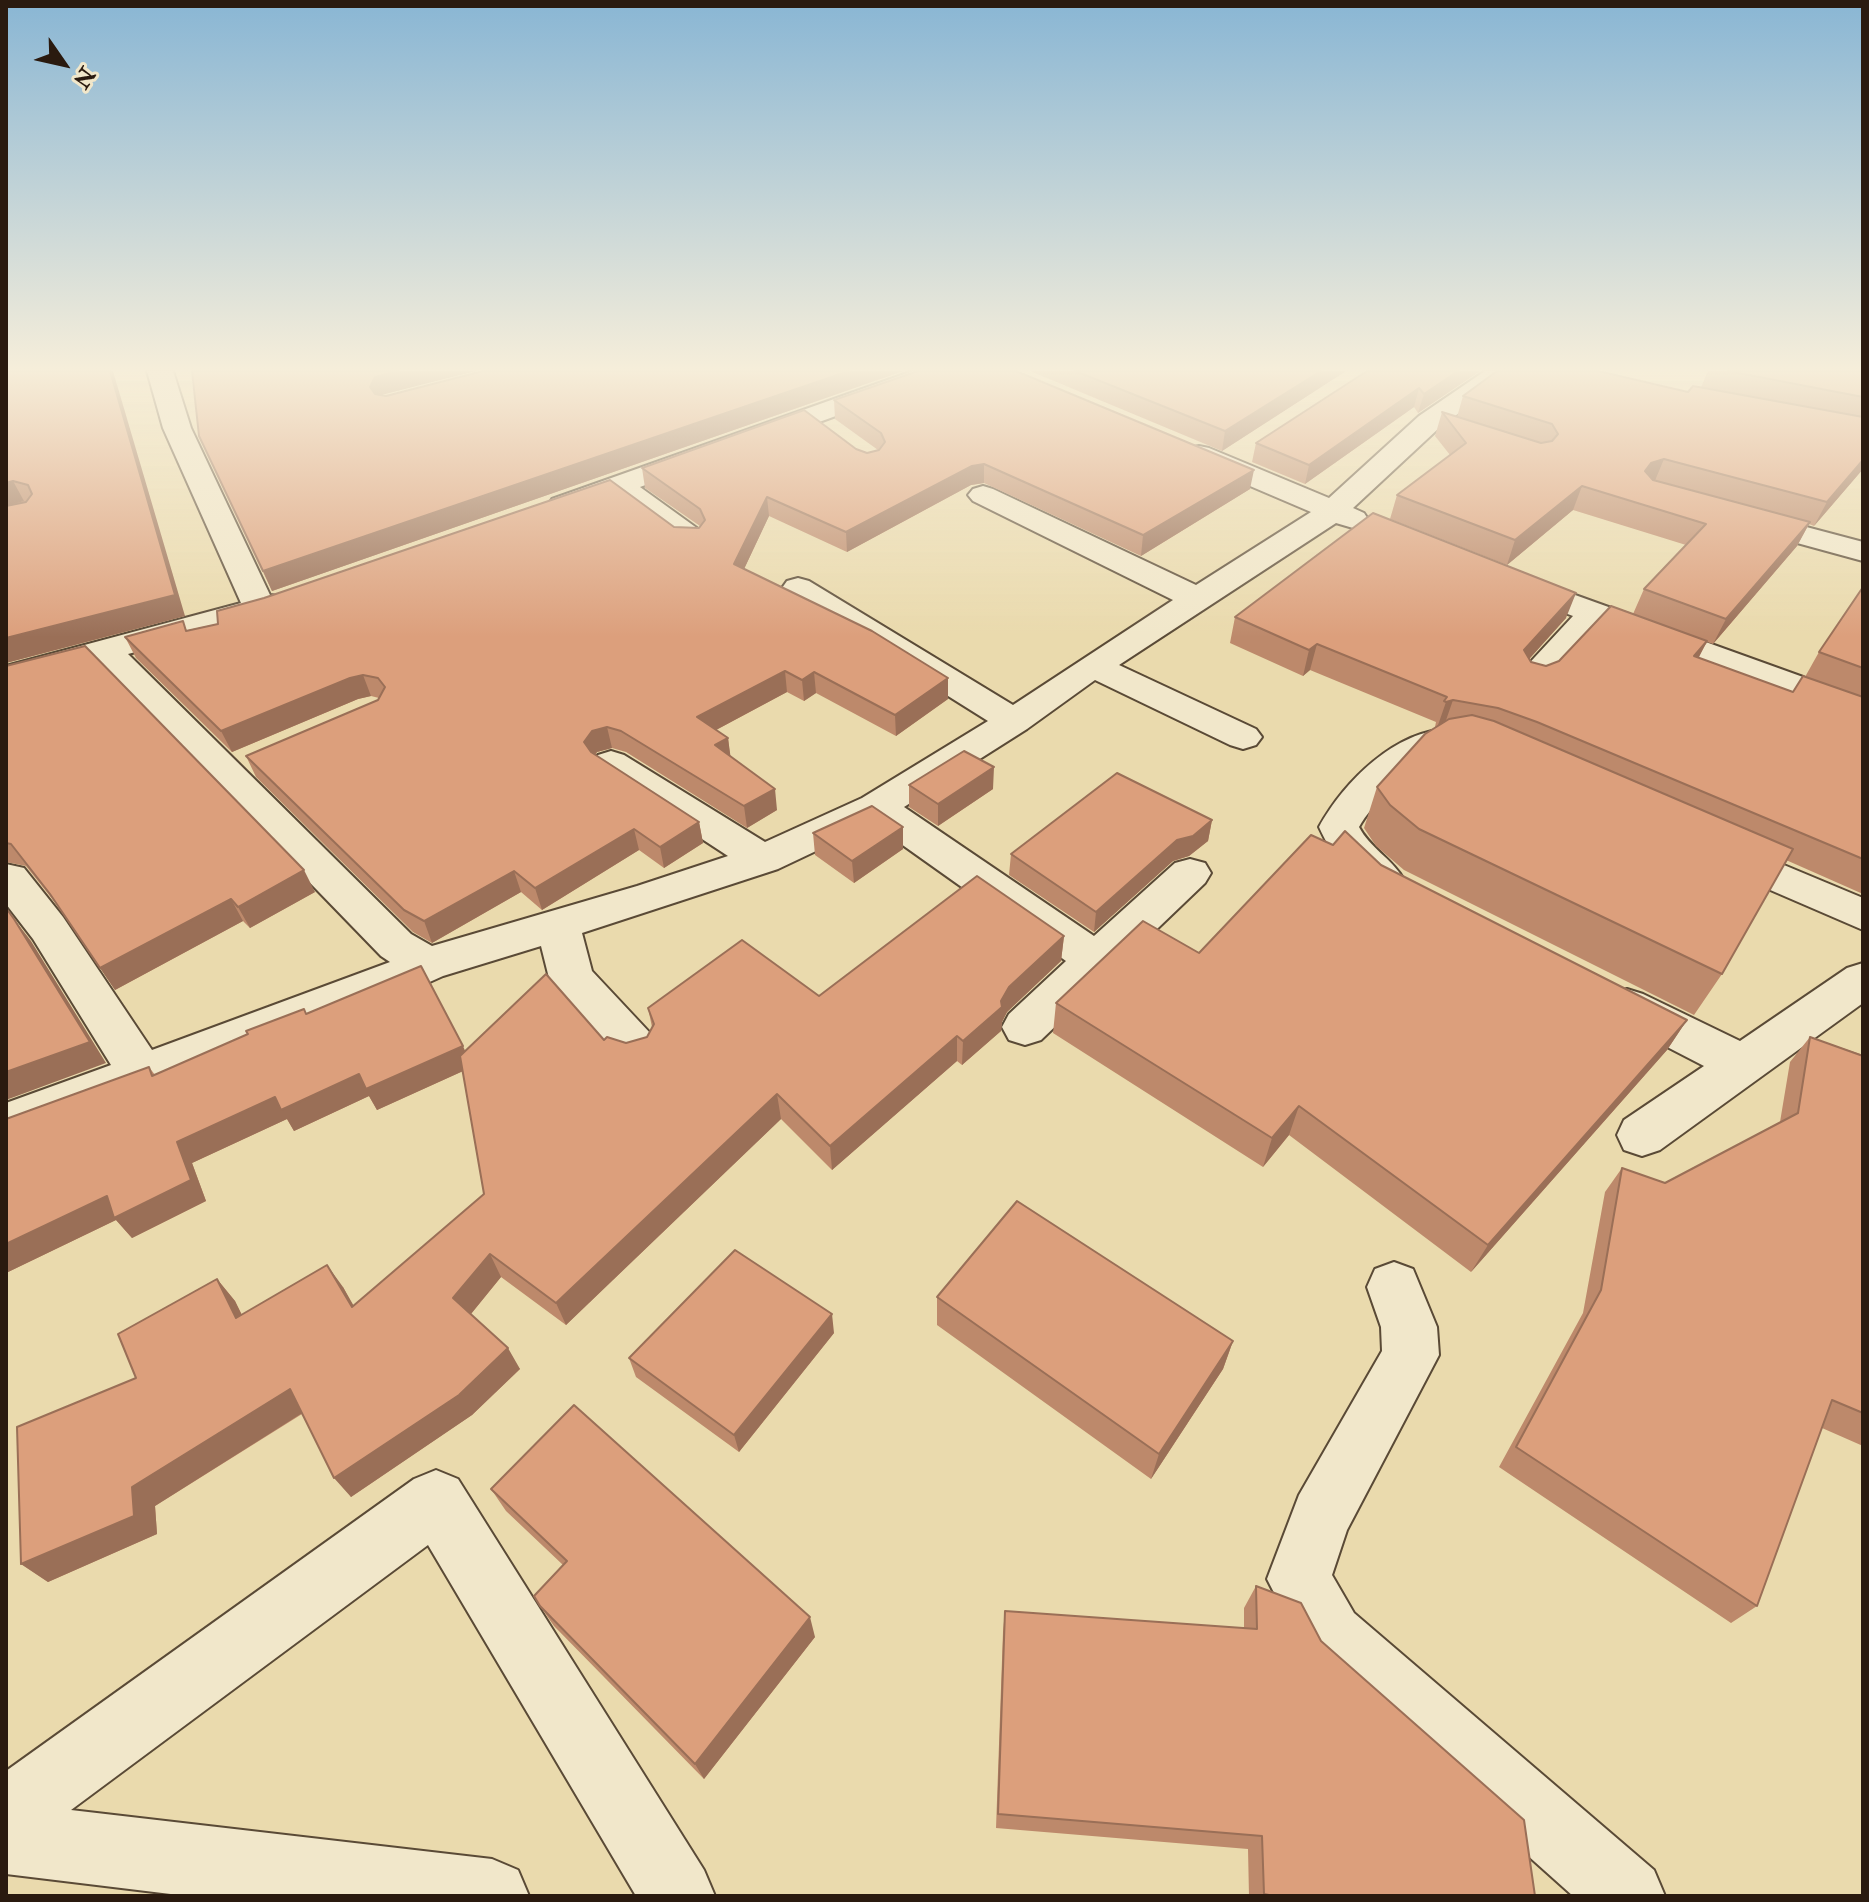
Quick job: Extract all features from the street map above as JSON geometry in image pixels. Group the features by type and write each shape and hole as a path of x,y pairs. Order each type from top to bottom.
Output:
{"street":[{"path":"192,460 260,609"},
{"path":"529,517 704,460"},
{"path":"1211,460 1376,528"},
{"path":"1224,465 1232,460"},
{"path":"6,1124 376,987 427,964 652,897 763,859 876,807 1014,721 1093,666 1333,511 1388,460"},
{"path":"619,486 690,538"},
{"path":"983,495 1198,599"},
{"path":"1712,511 1863,552"},
{"path":"1492,574 1790,685 1863,716"},
{"path":"798,588 1014,721"},
{"path":"6,677 260,609 305,594"},
{"path":"1534,678 1593,614"},
{"path":"105,651 240,767 396,945 427,964"},
{"path":"1093,666 1243,737"},
{"path":"1415,897 1387,883 1358,859 1339,827 1344,814 1406,756 1429,743 1447,740 1482,750"},
{"path":"611,763 763,859"},
{"path":"876,807 1096,960"},
{"path":"1693,840 1863,915"},
{"path":"1025,1027 1190,873"},
{"path":"9,878 48,928 142,1074"},
{"path":"558,923 571,978 634,1047"},
{"path":"1642,1135 1863,980"},
{"path":"1597,990 1743,1064"},
{"path":"1394,1287 1409,1327 1411,1355 1321,1517 1299,1579 1331,1636 1628,1896"},
{"path":"6,1814 436,1501 678,1896"},
{"path":"6,1838 492,1896"}],"building":[{"path":"6,460 136,460 175,595 6,638 6,506 26,502 32,494 28,485 13,481 6,483"},
{"path":"210,460 589,460 263,571"},
{"path":"665,460 1229,460 1254,470 1143,535 984,464 972,466 846,532 767,497 734,564 872,631 948,678 895,715 814,672 802,680 785,671 697,717 728,738 715,745 775,789 744,806 621,731 607,727 592,731 584,742 591,752 699,822 660,847 634,829 535,888 514,871 424,921 404,910 246,756 378,700 385,687 378,678 363,675 350,678 221,731 125,637 183,621 186,631 218,624 217,611 264,598 610,480 674,527 699,528 705,520 700,509 642,468"},
{"path":"1296,460 1316,460 1309,465"},
{"path":"1444,460 1662,460 1651,463 1645,471 1653,480 1810,522 1726,619 1644,589 1706,524 1582,486 1515,540 1397,495"},
{"path":"1667,460 1863,460 1827,502"},
{"path":"1373,513 1576,593 1524,650 1531,662 1546,666 1559,661 1611,606 1707,641 1694,656 1793,692 1803,676 1863,697 1863,859 1537,722 1498,708 1453,700 1446,702 1447,697 1317,644 1309,650 1235,617"},
{"path":"1863,587 1863,668 1819,652"},
{"path":"85,646 304,870 238,907 231,899 100,968 50,894 11,844 6,843 6,666"},
{"path":"1472,715 1494,721 1793,849 1722,974 1419,829 1390,805 1377,787 1425,734 1449,719"},
{"path":"964,751 994,767 938,804 909,785"},
{"path":"1117,773 1212,820 1193,836 1177,840 1096,912 1011,854"},
{"path":"872,806 903,827 852,861 813,833"},
{"path":"1345,831 1381,865 1687,1020 1488,1245 1299,1106 1272,1138 1056,1003 1143,921 1199,953 1311,835 1333,845"},
{"path":"977,876 1064,936 1009,987 1001,1001 1002,1007 963,1041 957,1036 830,1146 777,1094 556,1303 490,1254 453,1298 508,1348 459,1395 334,1478 290,1389 132,1487 134,1516 21,1564 17,1427 136,1378 118,1334 217,1279 236,1318 327,1265 352,1307 484,1194 460,1056 546,974 604,1040 607,1037 626,1043 647,1037 654,1024 648,1008 742,940 819,996"},
{"path":"6,908 90,1042 6,1072"},
{"path":"421,966 463,1046 366,1089 359,1074 281,1110 275,1097 177,1142 191,1180 114,1218 107,1196 6,1244 6,1119 149,1067 152,1076 248,1034 246,1031 304,1009 306,1014"},
{"path":"1810,1037 1863,1056 1863,1413 1832,1400 1757,1606 1516,1447 1601,1290 1622,1168 1665,1183 1798,1113"},
{"path":"1017,1201 1233,1341 1159,1454 937,1297"},
{"path":"735,1250 832,1314 734,1435 629,1358"},
{"path":"574,1405 810,1617 695,1764 540,1606 534,1596 567,1561 491,1489"},
{"path":"1256,1586 1301,1603 1321,1641 1524,1820 1535,1896 1274,1896 1264,1894 1262,1836 998,1814 1005,1611 1257,1629"}]}
